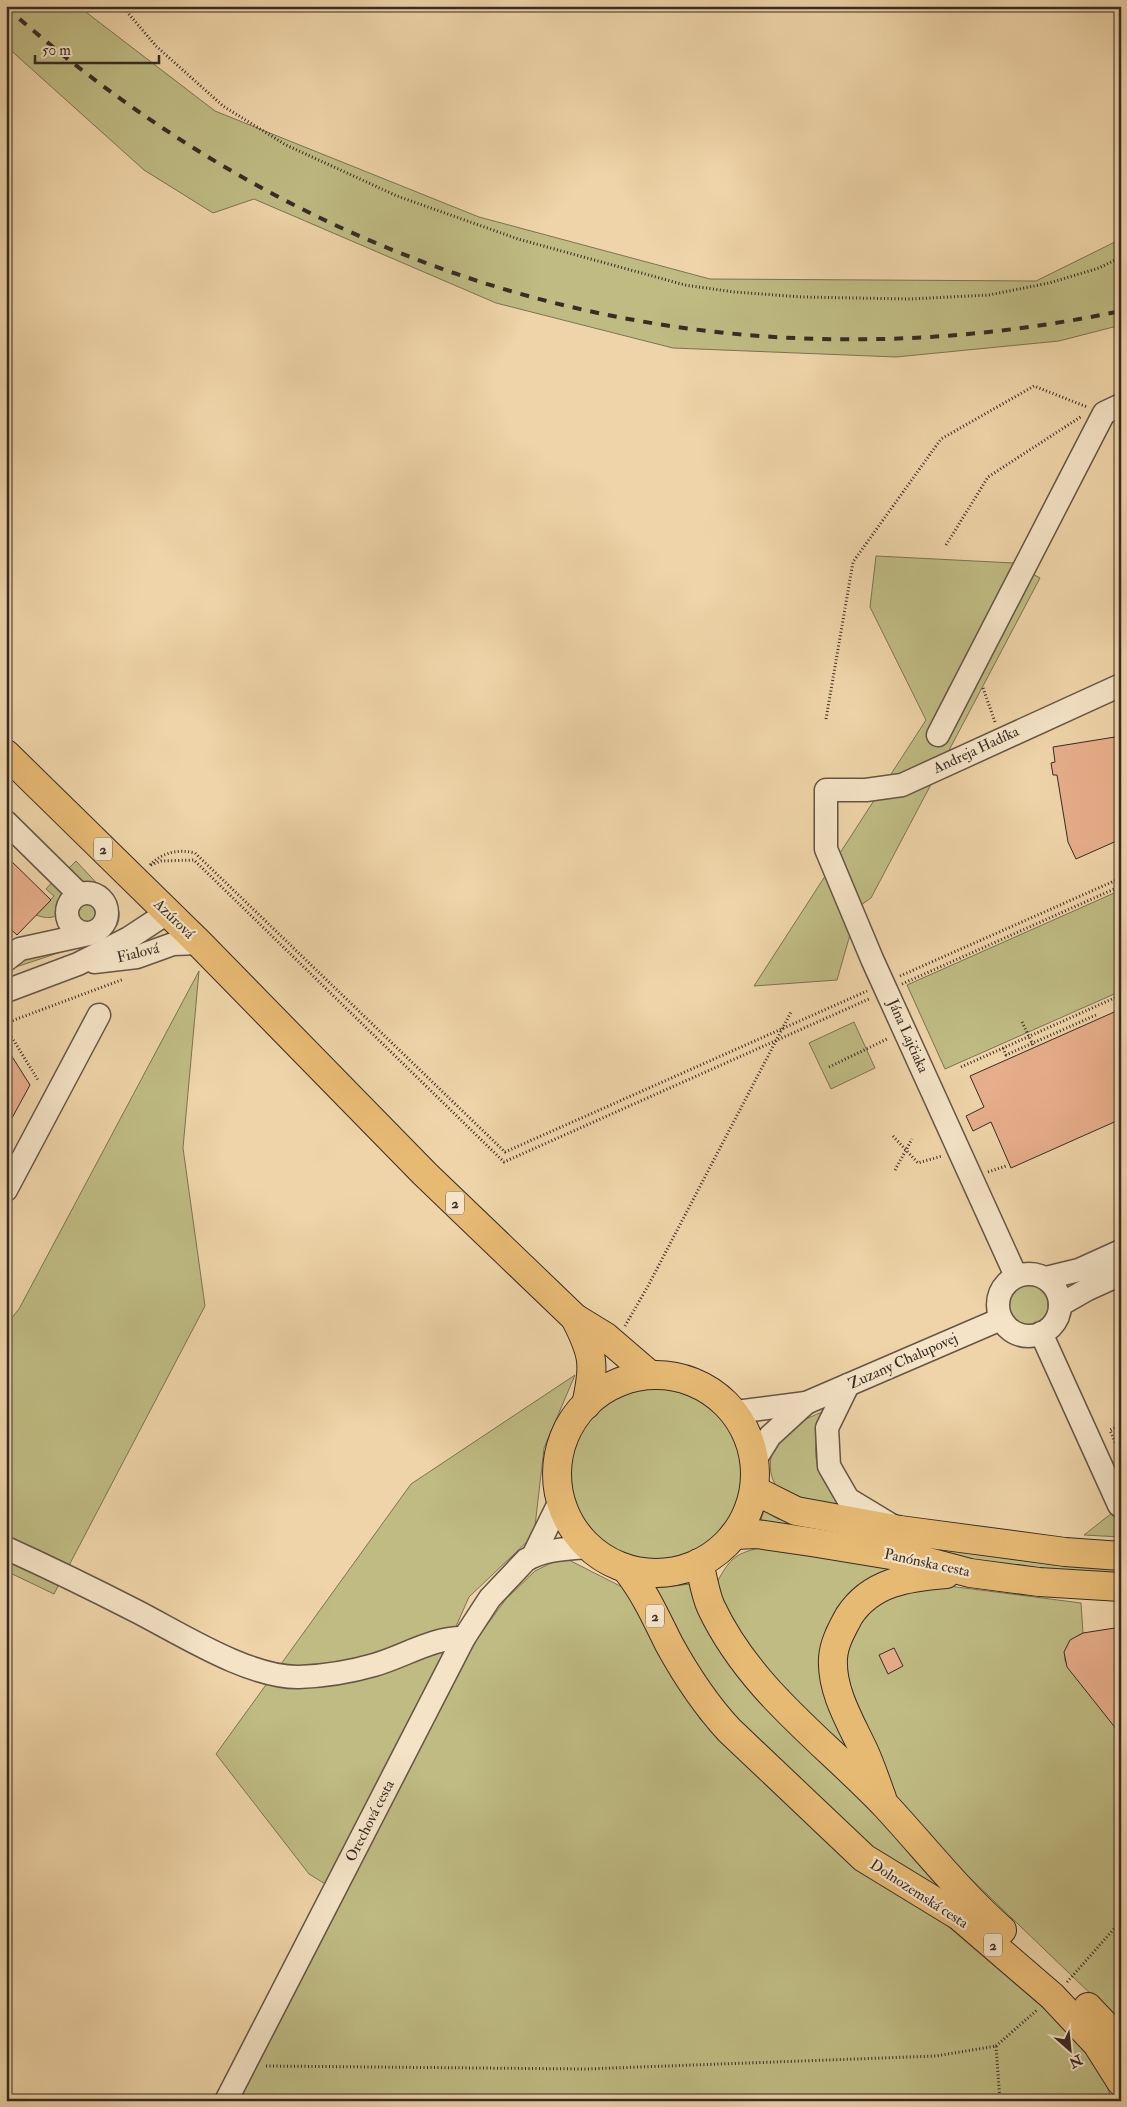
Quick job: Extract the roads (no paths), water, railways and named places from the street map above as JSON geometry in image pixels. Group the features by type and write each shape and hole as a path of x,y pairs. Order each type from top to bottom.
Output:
{"main road":[{"name":"Azúrová","path":"6,754 199,944 425,1174 575,1318"},
{"name":"2","path":"575,1318 615,1344 627,1357 649,1374"},
{"name":"2","path":"575,1318 591,1357 593,1374 586,1405"},
{"name":"2","path":"649,1374 670,1375 695,1381 718,1395 736,1412 748,1435 755,1460 754,1490 746,1514 734,1535 718,1551 699,1563 670,1572 649,1573 628,1570 602,1558 588,1547 571,1526 560,1502 557,1472 560,1451 571,1424 586,1405 615,1385 649,1374"},
{"name":"Panónska cesta","path":"754,1490 796,1511 900,1530 1065,1552 1121,1556"},
{"name":"Panónska cesta","path":"734,1535 758,1534 812,1542 921,1560 970,1573 1062,1584 1121,1587"},
{"name":"2","path":"699,1563 711,1606 728,1639 746,1664 816,1740 884,1804"},
{"name":"Dolnozemská cesta","path":"628,1570 643,1589 670,1644 711,1711 839,1836 882,1870 959,1916 1059,1990 1121,2042"},
{"path":"884,1804 865,1753 840,1699 833,1658 839,1636 854,1609 869,1594 885,1584 910,1578 970,1573"},
{"name":"Dolnozemská cesta","path":"884,1804 978,1909 1059,1990 1121,2082"}],"street":[{"path":"938,735 1112,409"},
{"name":"Andreja Hadíka","path":"826,790 866,790 902,785 1001,738 1121,685"},
{"name":"Jána Lajčiaka","path":"826,790 826,849 1016,1276"},
{"path":"6,822 79,894 97,896 106,906 106,921 96,932 20,949 6,960"},
{"path":"79,894 68,907 68,920 76,930 88,934"},
{"name":"Fialová","path":"78,964 128,938 167,913"},
{"name":"Fialová","path":"10,982 78,964 137,957 172,944 199,944"},
{"path":"6,1190 99,1015"},
{"path":"1046,1278 1079,1270 1121,1252"},
{"path":"1032,1274 1046,1278 1054,1286 1060,1305 1055,1322 1041,1333 1032,1336 1014,1332 1001,1319 998,1299 1001,1289 1016,1276 1032,1274"},
{"path":"1060,1305 1088,1289 1121,1274"},
{"name":"Zuzany Chalupovej","path":"806,1404 1001,1319"},
{"path":"1041,1333 1120,1505"},
{"path":"848,1385 827,1428 829,1466 848,1499 900,1530"},
{"path":"736,1412 759,1411 806,1404"},
{"path":"755,1460 770,1436 806,1404"},
{"path":"533,1556 549,1528 560,1502"},
{"path":"533,1556 561,1549 588,1547"},
{"path":"6,1548 72,1578 218,1653 258,1670 280,1676 321,1676 352,1671 445,1639 464,1638"},
{"name":"Orechová cesta","path":"226,2101 464,1638 490,1598 526,1560 533,1556"}],"railway":[{"path":"6,7 127,103 254,184 388,248 526,296 670,326 817,339 968,334 1121,311"}]}
